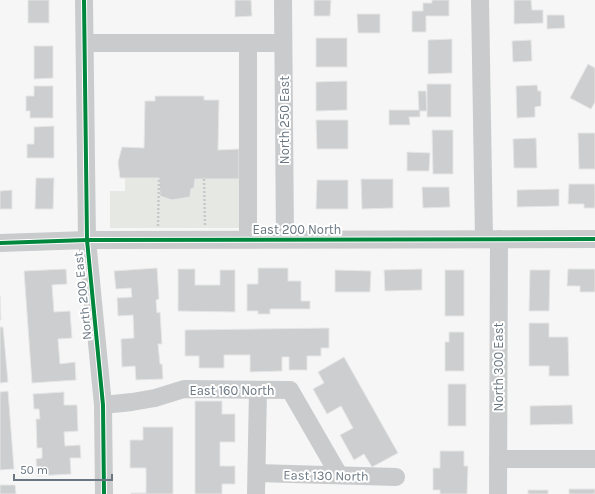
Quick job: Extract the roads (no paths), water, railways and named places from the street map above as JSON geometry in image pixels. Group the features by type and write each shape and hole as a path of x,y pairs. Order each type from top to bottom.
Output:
{"street":[{"name":"North 200 East","path":"84,0 87,240 103,405 104,494"},
{"name":"North 250 East","path":"283,0 285,239"},
{"name":"North 300 East","path":"480,0 491,239 498,494"},
{"path":"84,43 283,43"},
{"path":"248,43 248,239"},
{"name":"East 200 North","path":"0,243 87,240 595,239"},
{"name":"East 160 North","path":"103,405 155,398 184,389 290,390 339,475"},
{"path":"256,494 258,390"},
{"path":"498,459 595,459"},
{"name":"East 130 North","path":"257,473 396,477"}]}
